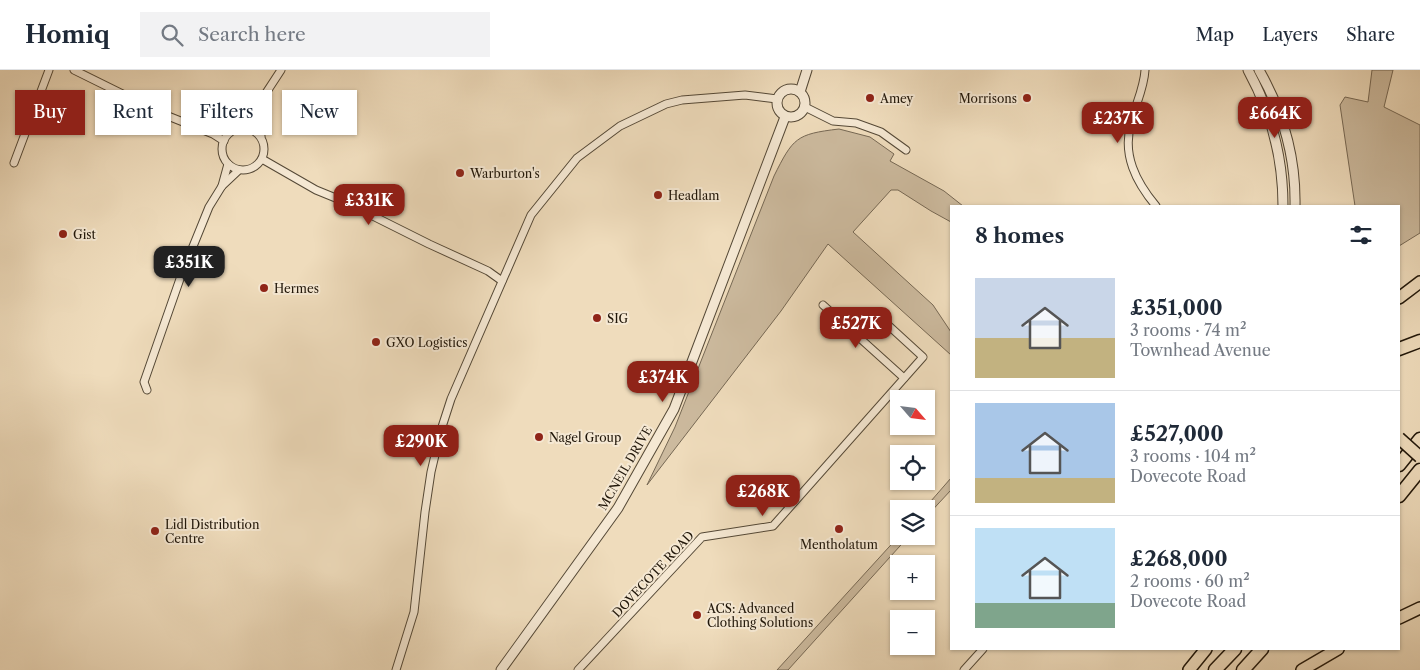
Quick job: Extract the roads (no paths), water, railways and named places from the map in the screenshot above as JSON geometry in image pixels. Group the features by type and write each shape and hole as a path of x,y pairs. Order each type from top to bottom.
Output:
{"highway":[{"path":"1400,297 1420,282"},
{"path":"1400,349 1420,342"},
{"path":"1400,439 1420,457"},
{"path":"1400,464 1420,439"},
{"path":"1400,495 1420,470"},
{"path":"1400,618 1420,608"},
{"path":"1189,670 1205,650"},
{"path":"1215,670 1234,650"},
{"path":"1243,670 1261,650"},
{"path":"1302,670 1336,650"}],"street":[{"path":"14,163 49,70"},
{"path":"74,70 162,114 213,134 224,141"},
{"path":"268,90 281,70"},
{"path":"800,92 807,70"},
{"path":"1145,70 1144,81 1130,125 1128,148 1137,181 1155,205"},
{"path":"1248,70 1261,97 1276,140 1283,190 1283,205"},
{"path":"1259,70 1276,104 1286,132 1296,189 1295,205"},
{"path":"793,89 800,92 805,98 805,107 796,117 785,117 777,107 777,99 781,92 793,89"},
{"path":"396,670 414,612 425,512 431,472 441,430 451,399 531,215 577,158 620,126 666,104 682,100 746,96 777,99"},
{"path":"805,107 833,121 856,123 881,132 906,150"},
{"name":"MCNEIL DRIVE","path":"501,670 618,508 674,409 785,117"},
{"path":"227,135 222,153 228,164 239,170 251,169 262,159 265,150 261,135"},
{"path":"258,135 262,138"},
{"path":"262,159 316,190 343,201 428,244 488,271 502,281"},
{"path":"147,390 144,382 181,276 209,208 222,186 228,164"},
{"path":"222,186 239,170"},
{"path":"823,305 904,378"},
{"name":"DOVECOTE ROAD","path":"578,670 702,537 773,526 923,357 888,325"},
{"path":"964,670 982,650"}],"place":[{"name":"Amey","path":"870,98"},
{"name":"Morrisons","path":"1027,98"},
{"name":"Warburton's","path":"460,173"},
{"name":"Headlam","path":"658,195"},
{"name":"Gist","path":"63,234"},
{"name":"Hermes","path":"264,288"},
{"name":"SIG","path":"597,318"},
{"name":"GXO Logistics","path":"376,342"},
{"name":"Nagel Group","path":"539,437"},
{"name":"Mentholatum","path":"839,529"},
{"name":"Lidl Distribution Centre","path":"155,531"},
{"name":"ACS: Advanced Clothing Solutions","path":"697,615"}]}
